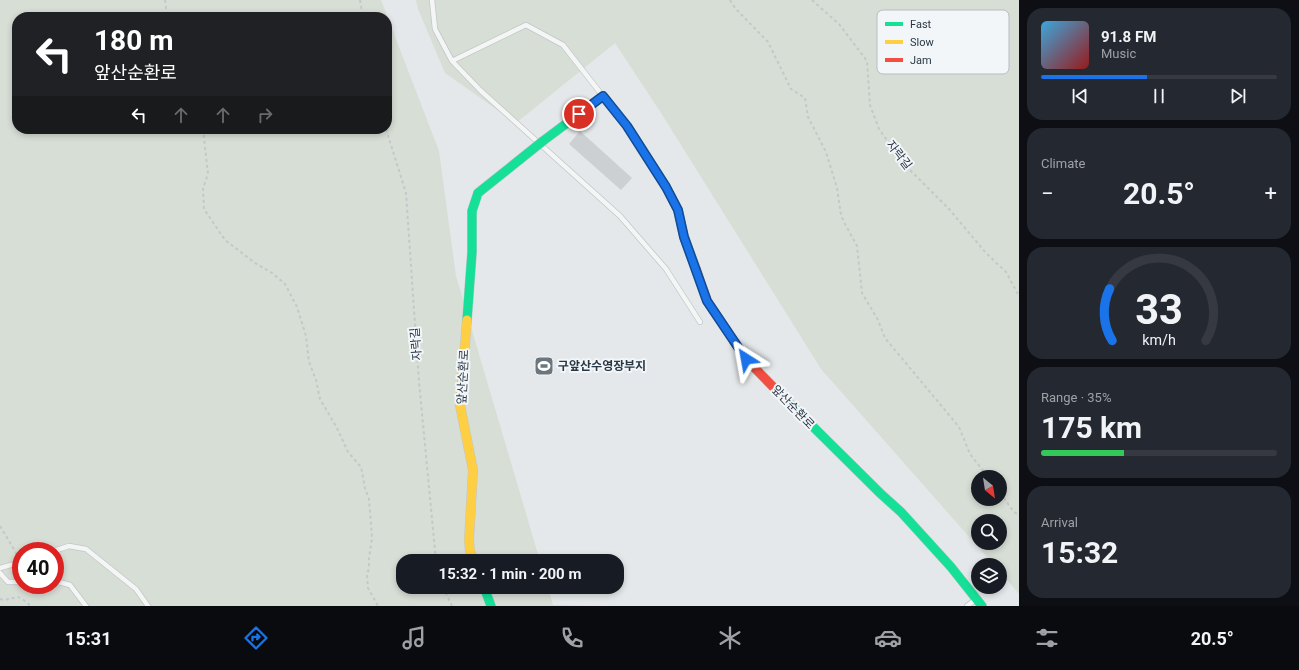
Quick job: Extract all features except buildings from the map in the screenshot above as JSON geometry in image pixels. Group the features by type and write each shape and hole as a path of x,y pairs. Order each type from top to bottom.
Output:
{"street":[{"name":"앞산순환로","path":"471,554 469,540 473,470 460,405 472,252 472,211 478,193 543,141 603,96 627,126 666,187 678,210 684,237 707,301 746,359 881,494 902,512 951,567 979,602"},
{"path":"487,594 491,606"}],"lane":[{"path":"432,0 435,29 452,61 481,91 620,216 666,269 700,322"},
{"path":"452,61 526,25 563,45 603,96"},
{"path":"64,548 70,546 86,549 136,589 148,606"},
{"path":"0,568 12,565"},
{"path":"0,573 8,582 12,582"},
{"path":"64,583 70,585 86,606"},
{"path":"967,606 979,602"}],"path":[{"path":"165,0 166,12"},
{"path":"360,0 362,12"},
{"path":"730,0 735,8 768,42 792,89 805,98 808,117 826,152 837,188 845,224 857,246 862,293 878,320 885,338 958,427 970,454 983,470"},
{"name":"자락길","path":"812,0 839,24 867,61 870,105 879,129 908,168 949,210 986,253 1006,272 1019,296"},
{"path":"204,134 208,174 203,188 204,209 225,240 285,284 297,307 306,336 309,362 316,380 320,399 337,428 348,452 361,467 365,488 369,499 372,538 367,576 368,588 378,606"},
{"name":"자락길","path":"388,134 406,193 419,382 435,554"},
{"path":"1007,502 1014,512 1019,515"},
{"path":"0,526 12,547"},
{"path":"446,594 452,606"},
{"path":"0,599 4,600 18,597 27,602 30,606"}],"shaded area":[{"path":"0,0 381,0 386,12 12,12 12,134 392,134 392,29 439,151 456,276 538,554 396,554 396,594 550,594 553,605 599,606 0,606"},
{"path":"416,0 1019,0 1019,594 1007,580 1007,558 988,558 981,550 1007,550 1007,514 971,514 971,539 821,369 661,113 615,43 516,123 445,73 418,9"}],"traffic: fast":[{"path":"543,141 603,96 627,126 666,187 678,210 684,237 696,269"},
{"path":"478,193 543,141"},
{"path":"467,320 472,252 472,211 478,193"},
{"path":"781,395 901,512 951,567 982,606"},
{"path":"487,594 491,606"}],"traffic: slow":[{"path":"467,320 460,405 473,470 469,540 471,554"}],"traffic: jam":[{"path":"696,269 707,301 746,359 781,395"}],"place":[{"name":"구앞산수영장부지","path":"544,366"}],"route":[{"path":"579,114 603,96 627,126 652,162 678,210 684,237 707,301 746,359"}]}
